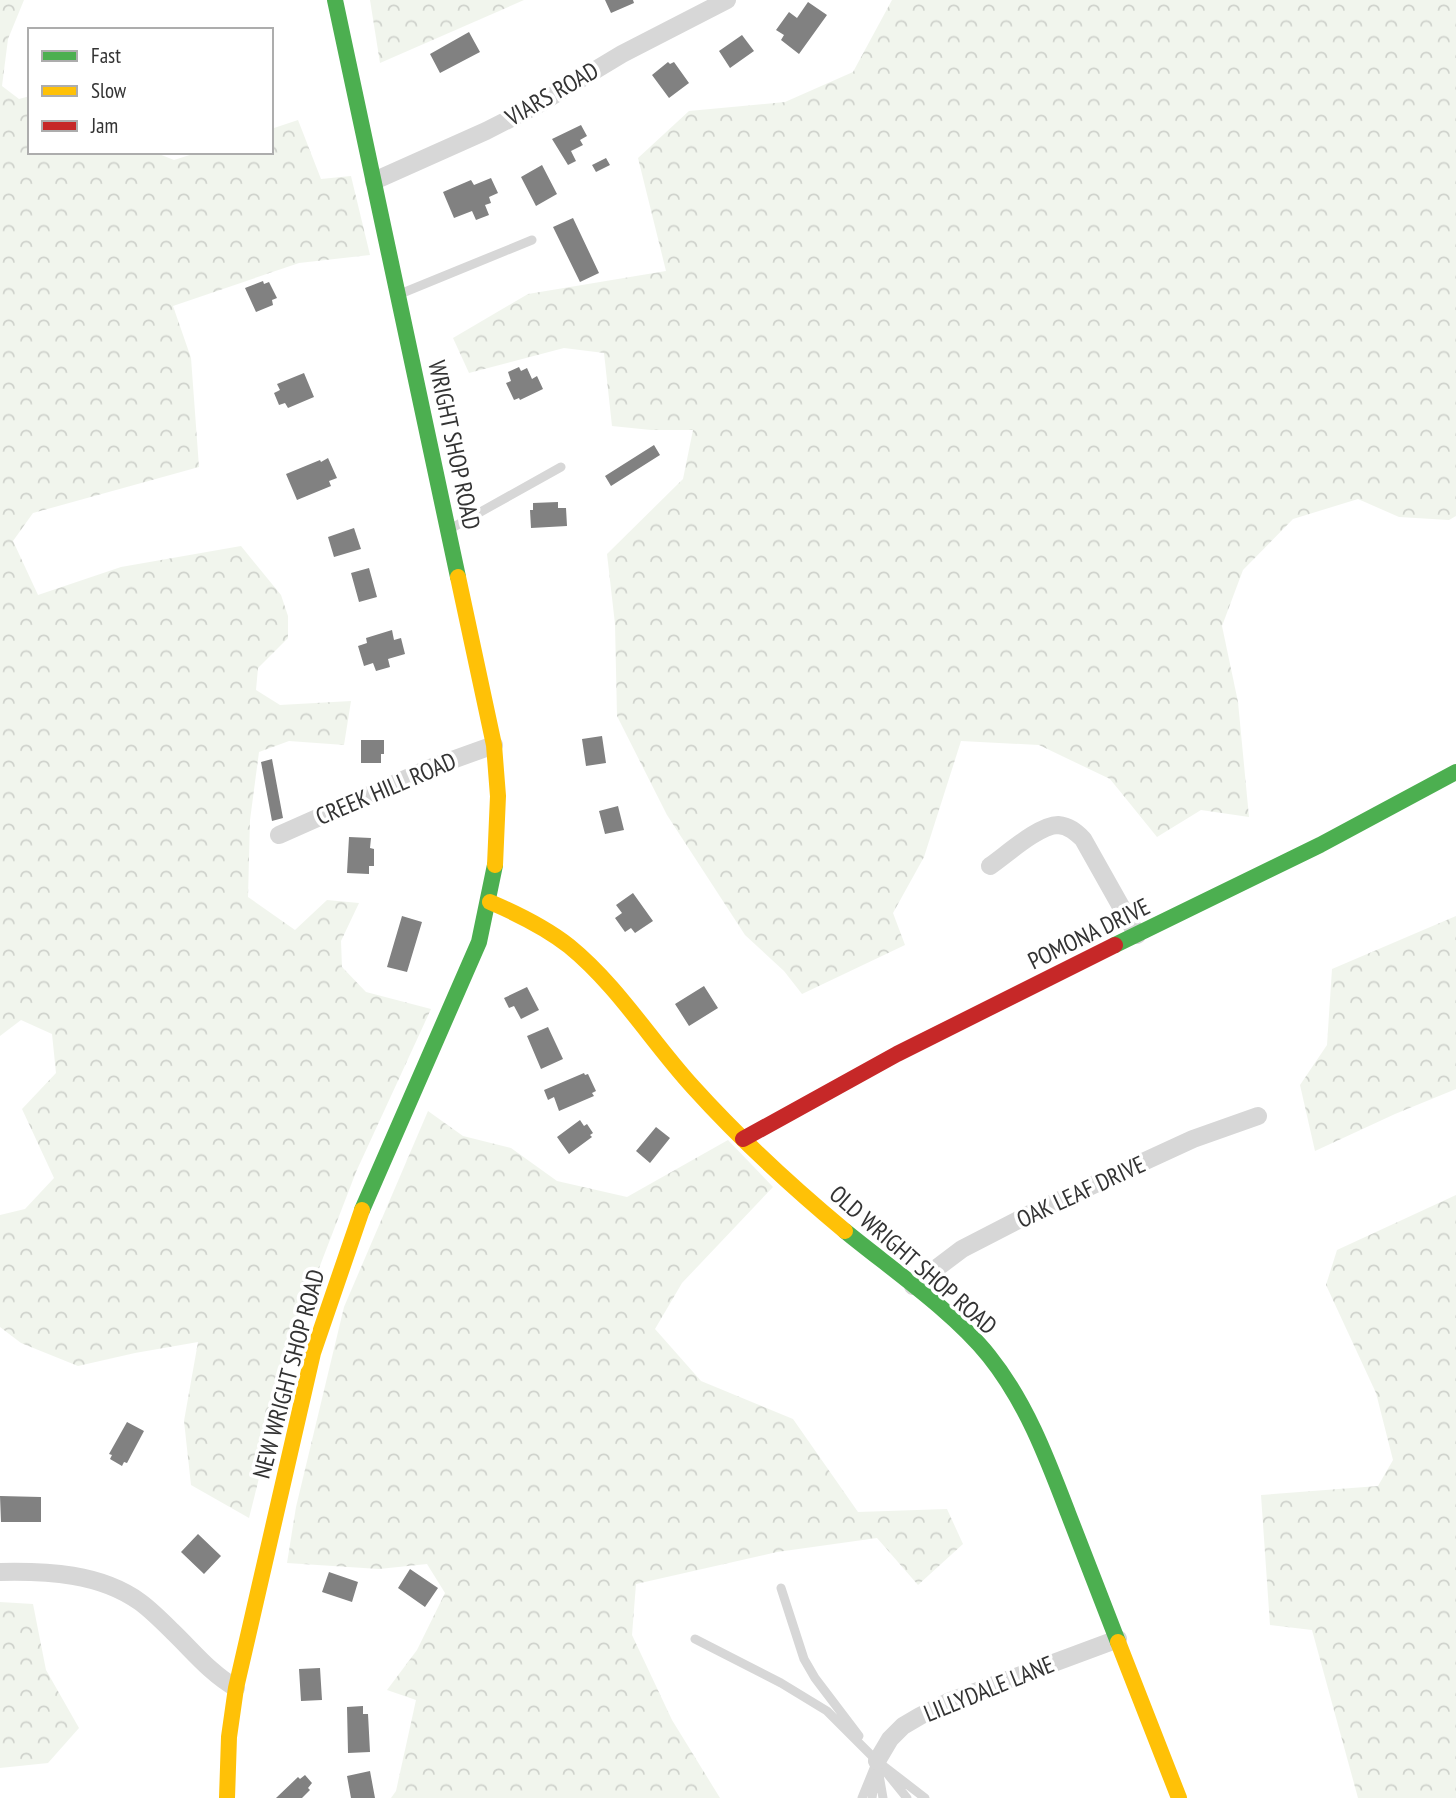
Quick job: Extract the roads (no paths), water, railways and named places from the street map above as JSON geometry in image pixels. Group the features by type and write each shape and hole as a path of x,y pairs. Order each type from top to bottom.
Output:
{"street":[{"name":"WRIGHT SHOP ROAD","path":"335,0 494,745 499,785 499,827 490,902"},
{"name":"VIARS ROAD","path":"374,181 539,104 622,54 727,0"},
{"name":"CREEK HILL ROAD","path":"279,835 430,768 494,745"},
{"name":"POMONA DRIVE","path":"743,1139 897,1054 1247,878 1320,845 1456,772"},
{"path":"990,866 1043,829 1058,825 1072,829 1083,839 1138,935"},
{"name":"OLD WRIGHT SHOP ROAD","path":"490,902 520,914 575,949 631,1010 665,1055 743,1139 835,1223 964,1330 988,1355 1010,1385 1051,1469 1179,1798"},
{"name":"NEW WRIGHT SHOP ROAD","path":"227,1798 229,1737 236,1688 313,1353 356,1223 469,968 490,902"},
{"name":"OAK LEAF DRIVE","path":"913,1286 962,1249 1030,1213 1193,1139 1258,1116"},
{"path":"0,1572 67,1575 98,1581 120,1590 140,1602 219,1679 236,1688"},
{"name":"LILLYDALE LANE","path":"877,1761 890,1739 903,1726 920,1716 948,1702 1118,1639"}],"lane":[{"path":"399,295 532,240"},
{"path":"449,530 561,467"},
{"path":"781,1588 804,1659 815,1678 907,1798"},
{"path":"695,1639 781,1683 827,1711 877,1761 925,1798"},
{"path":"862,1798 877,1761"},
{"path":"872,1798 877,1761"},
{"path":"877,1761 883,1798"}]}
